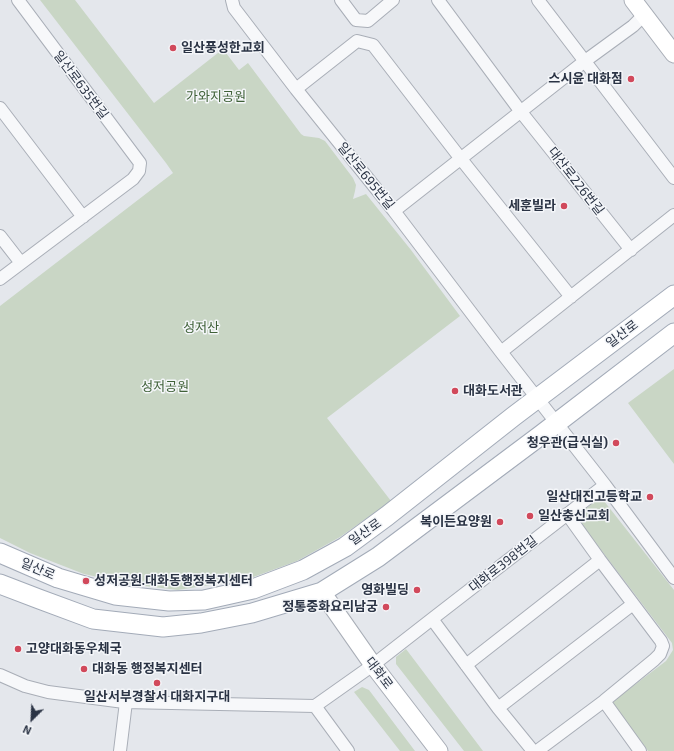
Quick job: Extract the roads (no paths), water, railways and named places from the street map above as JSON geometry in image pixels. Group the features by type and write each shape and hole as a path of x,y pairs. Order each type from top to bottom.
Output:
{"main road":[{"name":"일산로","path":"0,553 58,578 115,595 169,601 204,600 253,589 303,570 344,547 387,516 514,416 674,295"},
{"name":"일산로","path":"0,584 93,619 163,626 201,623 252,613 322,592 378,557 674,333"}],"street":[{"name":"일산로635번길","path":"18,0 140,163 139,171 133,179 83,217"},
{"name":"일산로695번길","path":"232,0 234,8 296,89 394,211 500,352 605,485 674,578"},
{"path":"341,0 356,20 368,21 394,0"},
{"name":"대산로226번길","path":"438,0 521,112 631,250"},
{"path":"538,0 674,178"},
{"path":"633,0 674,54"},
{"path":"394,211 585,61 633,26 644,15"},
{"path":"296,89 356,41 373,46 571,298"},
{"path":"0,108 83,217 0,279"},
{"path":"500,352 571,298 674,215"},
{"path":"0,236 21,263"},
{"name":"대화로398번길","path":"315,706 373,665 605,485"},
{"path":"537,751 604,701 654,660 662,651 661,641 567,514"},
{"path":"466,665 600,560"},
{"name":"대화로","path":"322,592 373,665 439,751"},
{"path":"498,708 633,604"},
{"path":"432,618 498,708 533,751"},
{"path":"0,675 25,686 48,692 126,702 315,706 348,751"},
{"path":"604,701 640,751"},
{"path":"120,751 126,702"}],"place":[{"name":"일산풍성한교회","path":"173,48"},
{"name":"스시윤 대화점","path":"631,79"},
{"name":"세훈빌라","path":"564,206"},
{"name":"대화도서관","path":"455,391"},
{"name":"청우관(급식실)","path":"616,443"},
{"name":"일산대진고등학교","path":"650,497"},
{"name":"일산충신교회","path":"530,516"},
{"name":"복이든요양원","path":"500,522"},
{"name":"성저공원.대화동행정복지센터","path":"86,581"},
{"name":"영화빌딩","path":"417,590"},
{"name":"정통중화요리남궁","path":"386,607"},
{"name":"고양대화동우체국","path":"18,649"},
{"name":"대화동 행정복지센터","path":"84,669"},
{"name":"일산서부경찰서 대화지구대","path":"157,683"}],"park label":[{"name":"가와지공원","path":"216,97"},
{"name":"성저산","path":"201,328"},
{"name":"성저공원","path":"165,387"}]}
